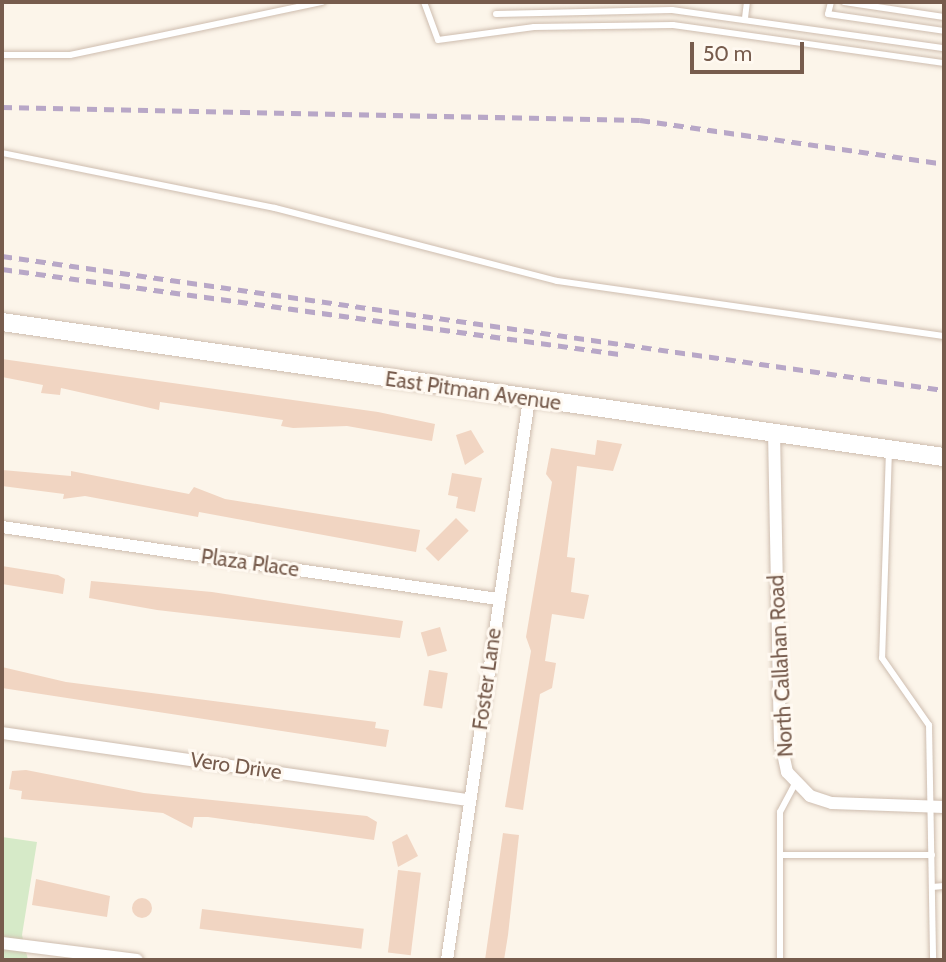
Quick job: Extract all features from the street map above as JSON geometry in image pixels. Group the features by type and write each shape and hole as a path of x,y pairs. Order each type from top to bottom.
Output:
{"street":[{"name":"East Pitman Avenue","path":"2,322 944,457"},
{"name":"Foster Lane","path":"447,960 529,399"},
{"name":"North Callahan Road","path":"774,432 780,739 795,784 832,803 944,807"},
{"name":"Plaza Place","path":"2,527 498,599"},
{"name":"Vero Drive","path":"2,733 470,800"},
{"path":"2,943 137,960"}],"lane":[{"path":"2,55 70,55 322,2"},
{"path":"424,2 438,40 534,27 673,25 944,63"},
{"path":"745,18 747,2"},
{"path":"831,2 828,14 944,31"},
{"path":"844,2 944,17"},
{"path":"496,13 622,7 745,18 944,48"},
{"path":"2,153 275,208 557,281 944,336"},
{"path":"889,449 882,658 929,725 933,960"},
{"path":"780,960 780,812 795,784"},
{"path":"780,855 932,855"},
{"path":"932,887 944,887"}],"green space":[{"path":"2,837 37,842 22,935 28,960 2,960"}],"building":[{"path":"2,359 378,412 435,424 432,441 347,426 293,428 281,426 283,420 160,402 159,410 61,388 60,395 41,393 43,385 2,377"},
{"path":"471,430 484,452 465,465 456,435"},
{"path":"597,440 622,444 613,471 577,466 567,557 575,558 571,592 589,595 584,619 552,614 545,661 556,663 552,688 540,694 523,810 505,807 531,651 526,637 552,482 546,474 551,448 595,455"},
{"path":"2,470 71,476 71,471 189,494 194,487 225,499 420,530 416,552 199,512 198,517 85,496 63,499 64,494 2,486"},
{"path":"452,473 482,478 475,512 456,508 458,497 448,495"},
{"path":"456,518 469,531 438,561 426,548"},
{"path":"2,566 58,575 65,579 63,594 2,584"},
{"path":"91,581 212,592 403,621 400,638 157,610 89,598"},
{"path":"440,627 447,651 428,657 421,633"},
{"path":"2,667 66,682 376,722 375,728 389,730 386,747 2,688"},
{"path":"429,670 448,673 442,709 423,706"},
{"path":"26,770 144,793 367,816 377,822 374,840 208,817 194,817 192,828 163,813 21,799 22,791 9,789 12,771"},
{"path":"503,833 519,835 508,935 504,960 485,960"},
{"path":"407,834 418,856 398,867 392,842"},
{"path":"398,870 421,873 411,955 388,952"},
{"path":"36,879 110,896 107,917 32,905"},
{"path":"138,898 146,898 152,908 146,918 138,918 132,912 132,904"},
{"path":"202,909 364,929 361,949 200,929"}],"railway":[{"path":"2,107 640,120 944,164"},
{"path":"2,256 944,390"},
{"path":"2,269 619,354"}]}
